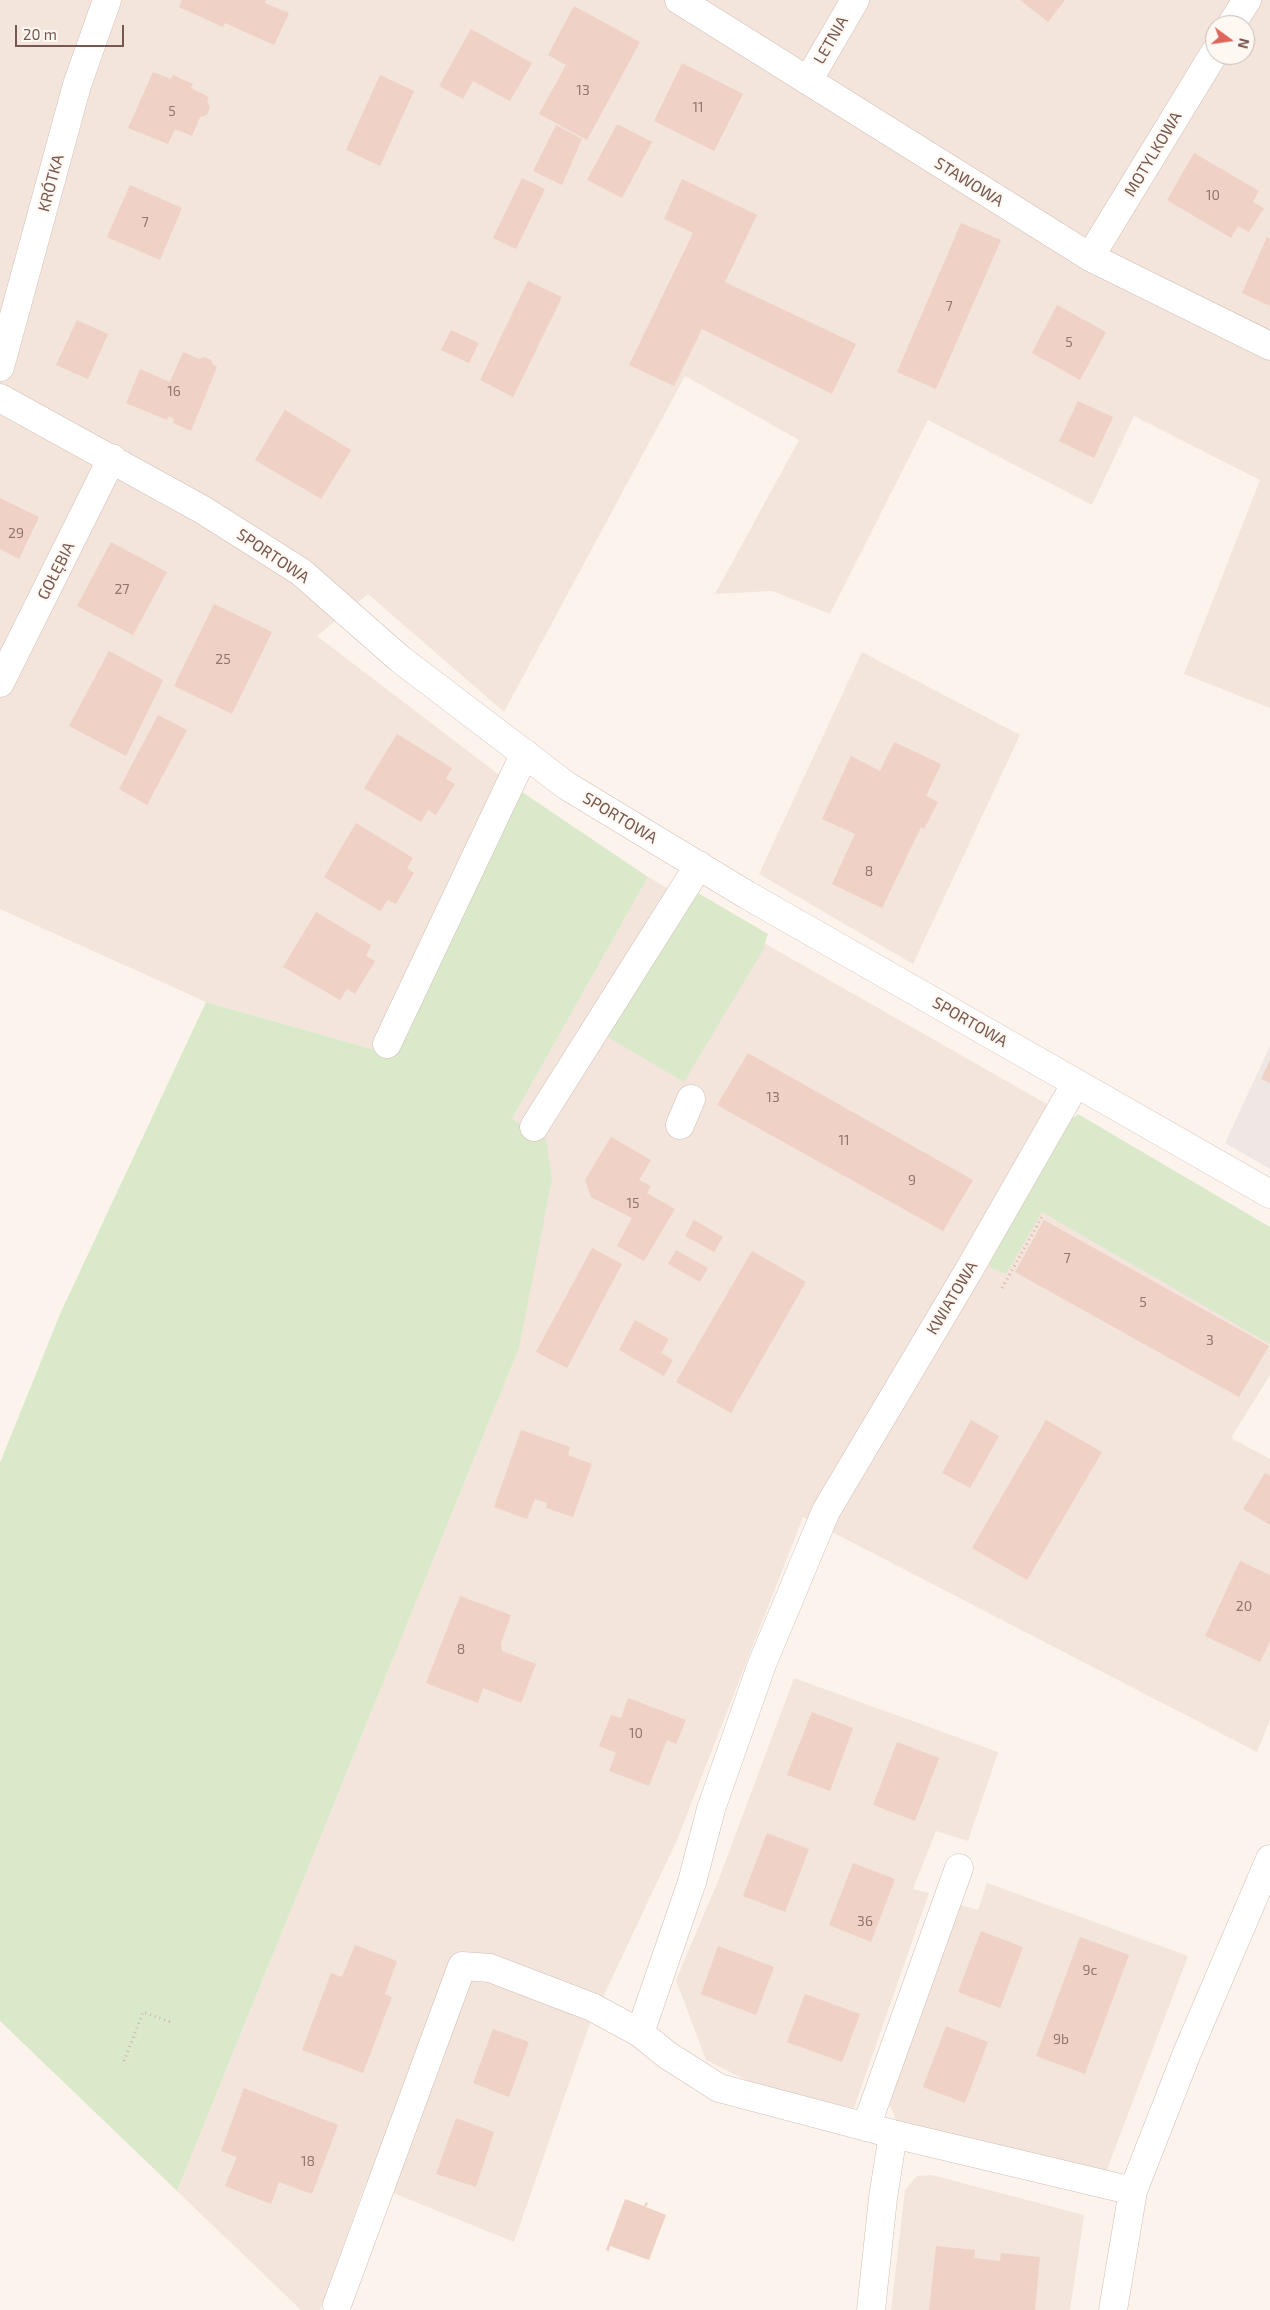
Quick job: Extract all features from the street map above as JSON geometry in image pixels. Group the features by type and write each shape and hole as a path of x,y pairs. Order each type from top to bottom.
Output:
{"street":[{"name":"KRÓTKA","path":"0,367 77,85 107,0"},
{"name":"STAWOWA","path":"678,0 1090,257 1270,346"},
{"name":"LETNIA","path":"808,81 855,0"},
{"path":"1237,15 1247,0"},
{"name":"MOTYLKOWA","path":"1090,257 1207,65"},
{"name":"SPORTOWA","path":"0,398 112,458 203,510 300,572 400,659 567,786 755,900 1270,1194"},
{"name":"GOŁĘBIA","path":"0,682 112,458"},
{"path":"387,1044 525,753"},
{"path":"534,1127 699,865"},
{"name":"KWIATOWA","path":"640,2033 692,1882 711,1809 762,1664 826,1511 969,1270 1076,1083"},
{"path":"680,1125 691,1099"},
{"path":"1113,2310 1133,2191 1187,2053 1270,1859"},
{"path":"866,2127 959,1868"},
{"path":"337,2305 462,1966 490,1968 592,2007 640,2033 667,2055 719,2088 893,2134 1133,2191"},
{"path":"871,2310 883,2198 893,2134"}],"path":[{"path":"1002,1288 1043,1215"},
{"path":"124,2061 143,2012 173,2023"}],"shaded area":[{"path":"0,0 1270,0 1270,708 1184,674 1260,480 1134,416 1092,505 928,420 830,614 772,591 715,594 799,440 685,376 504,712 368,594 317,636 519,790 393,1055 206,1002 0,909"},
{"path":"862,652 1020,735 913,964 759,874"},
{"path":"648,877 1270,1231 1270,1375 1231,1438 1270,1459 1270,1720 1257,1752 803,1517 677,1840 588,2029 514,2242 366,2182 320,2310 301,2310 177,2191 519,1348 512,1119"},
{"path":"1270,1046 1270,1169 1225,1143"},
{"path":"794,1678 998,1752 968,1841 936,1831 913,1889 929,1893 854,2108 760,2087 706,2060 676,1980 718,1881"},
{"path":"987,1883 1188,1956 1106,2172 897,2122 887,2098 961,1905 978,1910"},
{"path":"932,2175 1084,2215 1070,2310 891,2310 905,2190 917,2176"}],"green space":[{"path":"519,790 648,877 512,1119 546,1139 552,1179 519,1348 177,2191 0,2021 0,1463 60,1314 206,1002 393,1055"},
{"path":"698,893 768,934 763,950 684,1082 606,1036"},
{"path":"1078,1114 1270,1227 1270,1344 1042,1212 1006,1274 991,1268 987,1258 1067,1123"}],"building":[{"path":"182,0 266,0 265,3 289,13 274,45 225,23 223,27 179,7"},
{"path":"1020,0 1065,0 1048,22"},
{"path":"574,6 640,42 587,140 539,114 566,65 548,55"},
{"path":"471,29 532,63 510,101 473,81 463,99 439,86"},
{"path":"682,63 743,94 714,151 654,121"},
{"path":"153,72 171,79 173,75 193,84 191,88 209,97 207,101 210,107 207,115 200,117 192,136 175,129 168,144 128,128"},
{"path":"380,75 414,91 380,166 346,150"},
{"path":"617,124 652,142 622,198 587,180"},
{"path":"556,125 582,139 562,185 533,171"},
{"path":"1194,153 1259,191 1253,202 1264,208 1249,232 1238,226 1231,238 1167,200"},
{"path":"522,178 545,189 516,249 493,238"},
{"path":"682,179 757,215 725,282 856,344 832,394 702,329 674,386 629,365 693,233 664,219"},
{"path":"130,185 182,208 160,260 107,237"},
{"path":"961,223 1001,240 936,389 897,372"},
{"path":"1267,237 1270,239 1270,306 1242,293"},
{"path":"528,281 562,297 513,397 480,380"},
{"path":"1057,305 1106,332 1080,380 1032,353"},
{"path":"77,320 108,334 88,379 56,365"},
{"path":"451,330 479,343 469,363 441,350"},
{"path":"183,352 199,359 204,357 211,360 213,365 217,367 191,431 173,423 174,419 169,416 167,420 126,403 140,369 170,382"},
{"path":"1078,401 1113,417 1094,458 1059,441"},
{"path":"285,410 351,450 321,499 255,460"},
{"path":"0,498 39,517 19,559 0,549"},
{"path":"111,542 167,572 133,635 77,606"},
{"path":"214,604 272,632 232,714 174,686"},
{"path":"109,651 163,680 126,756 69,726"},
{"path":"158,715 187,730 147,805 119,789"},
{"path":"397,734 452,768 446,779 455,784 436,815 428,810 421,822 364,788"},
{"path":"894,742 941,764 926,796 938,802 924,829 921,827 882,908 832,884 855,834 822,819 851,756 880,771"},
{"path":"356,823 413,858 407,868 414,873 396,904 388,900 380,911 324,877"},
{"path":"316,912 371,945 366,956 375,961 355,994 347,989 340,1000 283,967"},
{"path":"748,1053 973,1180 943,1231 717,1105"},
{"path":"1270,1060 1270,1083 1261,1079"},
{"path":"611,1137 651,1160 639,1180 651,1186 647,1193 675,1209 644,1261 617,1246 632,1218 591,1197 585,1180"},
{"path":"694,1220 723,1237 714,1252 685,1236"},
{"path":"1044,1220 1269,1346 1239,1397 1015,1272"},
{"path":"592,1248 622,1264 567,1368 536,1352"},
{"path":"676,1250 708,1268 700,1282 668,1264"},
{"path":"752,1251 806,1282 731,1413 676,1382"},
{"path":"635,1320 669,1339 661,1353 673,1360 664,1376 619,1350"},
{"path":"971,1420 999,1436 970,1488 942,1473"},
{"path":"1046,1420 1102,1452 1027,1580 972,1548"},
{"path":"521,1430 570,1447 568,1455 592,1464 573,1517 546,1508 547,1503 535,1499 527,1519 494,1507"},
{"path":"1265,1473 1270,1476 1270,1525 1243,1509"},
{"path":"1240,1561 1270,1575 1270,1641 1260,1662 1205,1636"},
{"path":"460,1596 511,1615 501,1643 502,1651 536,1664 521,1703 483,1688 478,1703 426,1683"},
{"path":"628,1698 686,1720 676,1744 667,1740 649,1786 609,1771 616,1753 599,1746 611,1715 621,1718"},
{"path":"812,1712 853,1728 830,1791 787,1775"},
{"path":"897,1742 939,1758 915,1821 873,1805"},
{"path":"767,1833 809,1849 785,1912 743,1896"},
{"path":"853,1863 895,1879 871,1942 829,1925"},
{"path":"981,1931 1023,1947 1000,2008 958,1992"},
{"path":"1080,1937 1129,1955 1085,2074 1036,2056"},
{"path":"355,1945 397,1961 385,1994 392,1997 363,2073 302,2050 331,1973 342,1977"},
{"path":"718,1946 774,1967 756,2015 701,1994"},
{"path":"805,1994 860,2014 842,2062 787,2042"},
{"path":"946,2026 988,2042 965,2103 923,2087"},
{"path":"493,2029 529,2042 509,2097 473,2083"},
{"path":"244,2088 338,2125 312,2194 279,2182 271,2204 225,2186 237,2157 221,2151"},
{"path":"456,2118 494,2132 476,2187 436,2174"},
{"path":"625,2199 644,2206 646,2202 648,2203 646,2207 666,2215 649,2260 610,2246 609,2251 606,2250"},
{"path":"936,2246 975,2250 974,2258 1000,2261 1001,2253 1040,2257 1035,2310 929,2310"}]}
